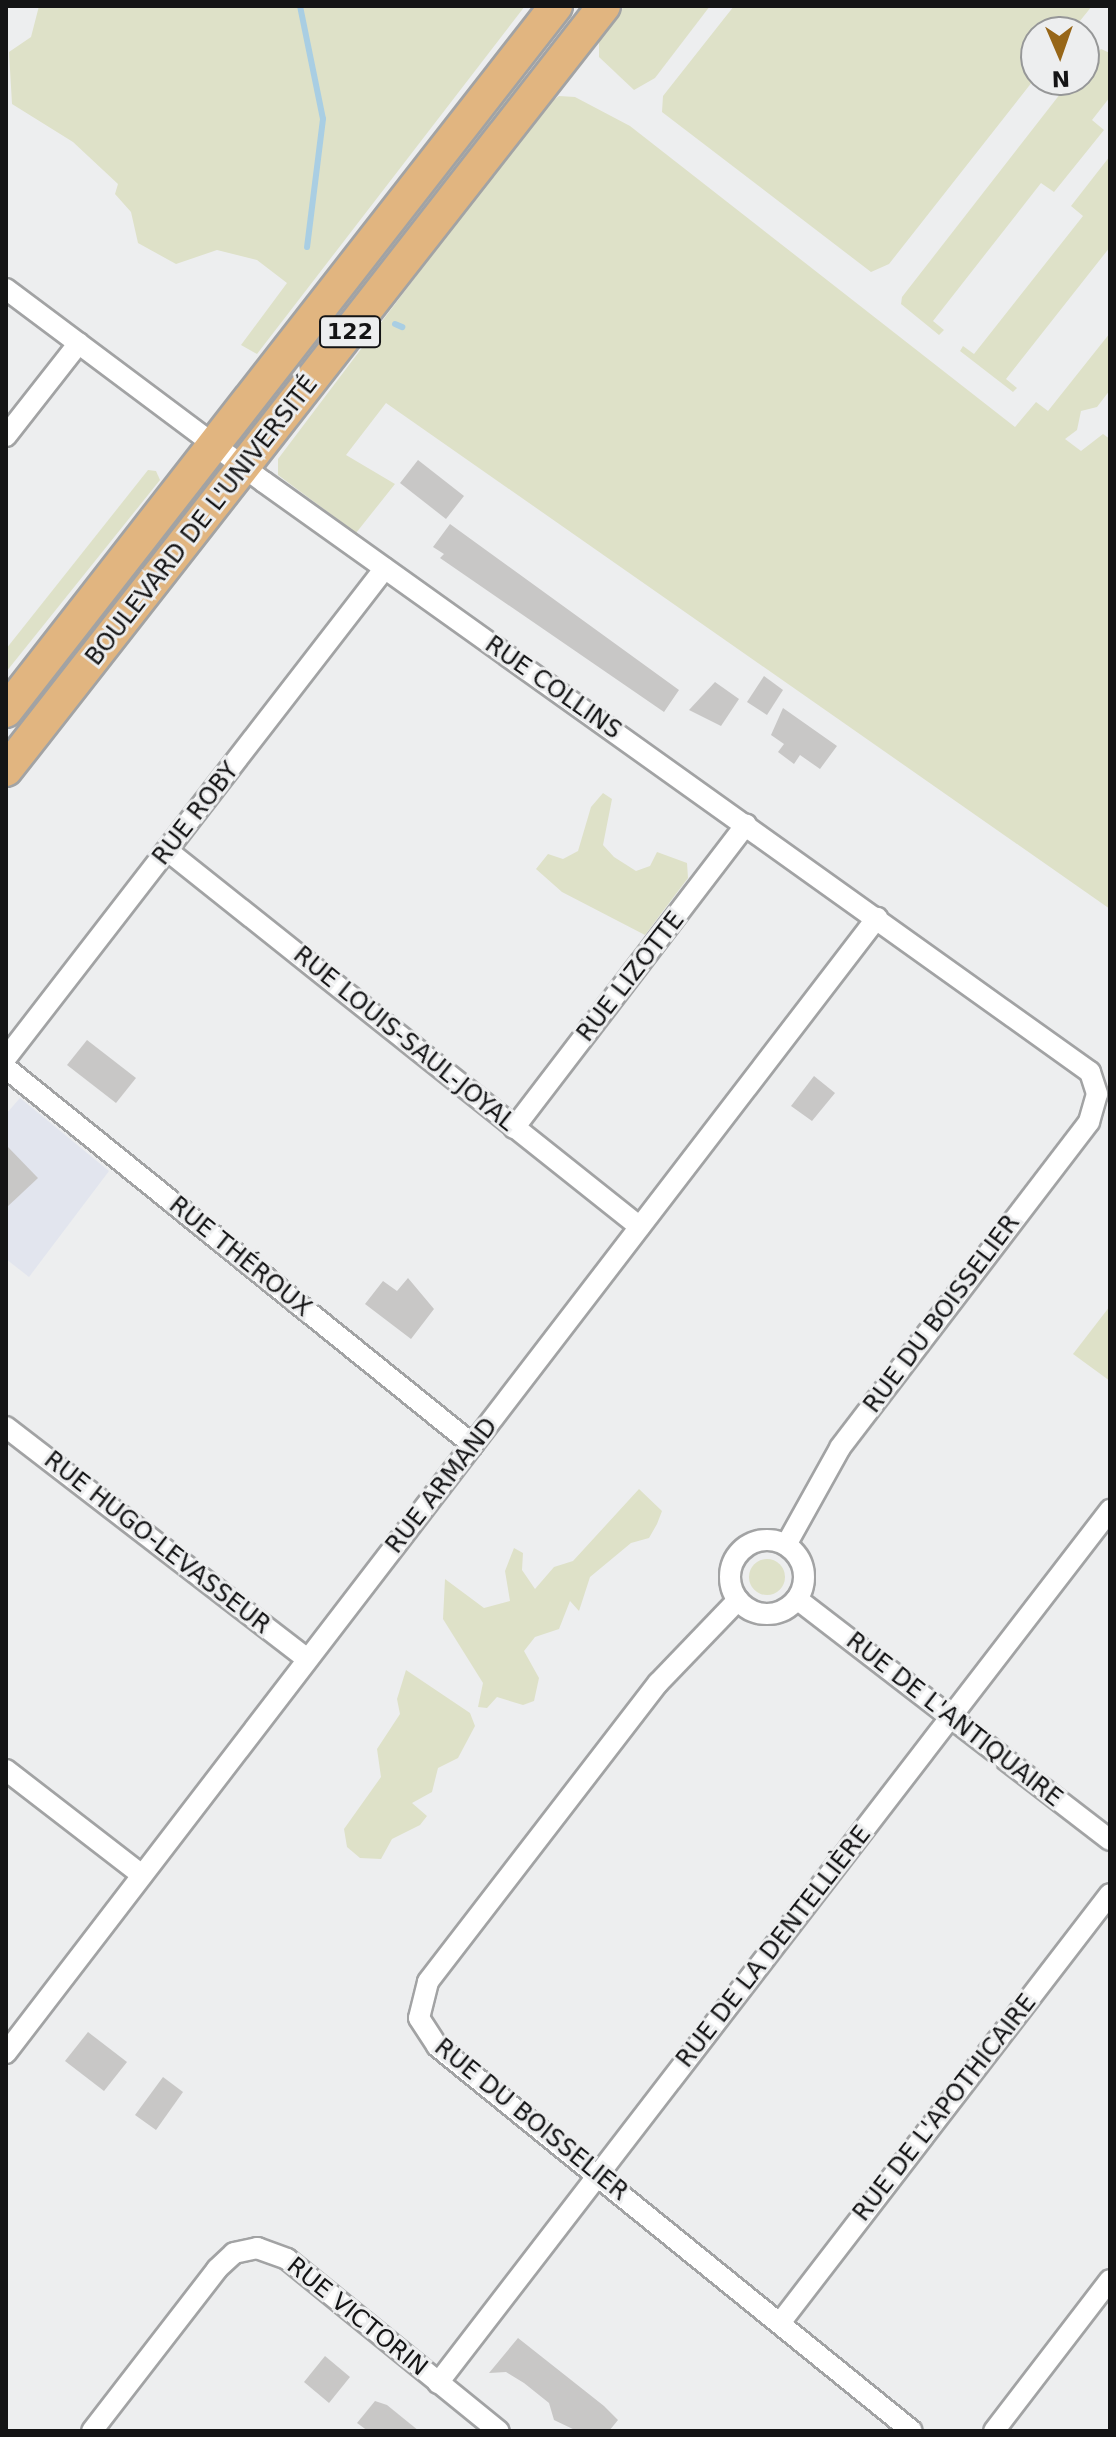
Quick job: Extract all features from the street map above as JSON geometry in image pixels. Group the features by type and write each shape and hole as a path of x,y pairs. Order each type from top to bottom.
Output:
{"main road":[{"name":"BOULEVARD DE L'UNIVERSITÉ","path":"6,711 556,6"},
{"name":"BOULEVARD DE L'UNIVERSITÉ","path":"6,770 604,6"}],"street":[{"path":"532,38 561,60"},
{"name":"RUE COLLINS","path":"6,289 244,468 1078,1060 1097,1086"},
{"path":"6,436 79,343"},
{"name":"RUE ROBY","path":"6,1058 385,568"},
{"name":"RUE LIZOTTE","path":"514,1128 746,825"},
{"name":"RUE LOUIS-SAUL-JOYAL","path":"168,851 640,1227"},
{"name":"RUE ARMAND","path":"6,2053 877,918"},
{"name":"RUE THÉROUX","path":"6,1068 473,1445"},
{"name":"RUE DU BOISSELIER","path":"786,1545 840,1448 1089,1122 1097,1086"},
{"name":"RUE HUGO-LEVASSEUR","path":"6,1427 307,1659"},
{"name":"RUE DE LA DENTELLIÈRE","path":"438,2383 951,1718 1107,1522"},
{"path":"766,1540 786,1545 804,1569 797,1599 773,1613 754,1611 738,1600 730,1571 739,1553 766,1540"},
{"name":"RUE DE L'ANTIQUAIRE","path":"797,1599 1110,1840"},
{"name":"RUE DU BOISSELIER","path":"738,1600 658,1683 422,1993 419,2018 428,2037 912,2431"},
{"path":"6,1770 142,1875"},
{"name":"RUE DE L'APOTHICAIRE","path":"780,2323 1110,1894"},
{"name":"RUE VICTORIN","path":"92,2431 217,2269 249,2248 287,2259 499,2431"},
{"path":"994,2431 1110,2280"}],"shaded area":[{"path":"20,1098 109,1171 29,1277 6,1259 6,1114"}],"green space":[{"path":"39,6 525,6 257,354 241,345 287,283 257,260 217,250 176,264 138,243 131,212 115,194 118,184 73,142 12,104 9,52 31,37"},
{"path":"624,6 710,6 655,78 634,90 599,57 599,40"},
{"path":"734,6 1092,6 1084,16 1020,16 1021,96 889,264 871,272 662,112 663,96"},
{"path":"1100,50 1110,53 1110,97 1092,120 1104,130 1054,192 1041,183 933,321 944,330 939,335 901,304 902,297 1059,96 1100,96"},
{"path":"520,74 527,81 375,279 369,275"},
{"path":"559,96 575,97 630,126 1015,427 1036,402 1048,411 1110,333 1110,390 1097,407 1081,411 1077,430 1065,439 1081,451 1103,434 1110,439 1110,909 386,403 346,455 395,484 356,533 278,475 278,459 543,108"},
{"path":"1110,156 1110,247 1006,379 1017,388 1013,392 960,351 963,346 974,354 1083,216 1071,206"},
{"path":"148,470 156,471 160,480 6,672 6,649"},
{"path":"603,793 612,799 603,845 614,857 636,871 650,866 657,852 687,863 688,878 645,935 562,892 536,869 548,854 563,859 578,851 591,807"},
{"path":"1110,1306 1110,1381 1073,1354"},
{"path":"639,1489 662,1511 657,1524 649,1538 631,1543 590,1577 579,1611 570,1601 559,1629 535,1637 524,1651 539,1678 534,1701 523,1705 497,1697 487,1708 478,1707 483,1683 443,1619 445,1579 484,1608 510,1601 505,1571 514,1548 523,1553 522,1570 535,1589 554,1567 573,1561"},
{"path":"767,1559 780,1564 785,1577 780,1590 767,1595 754,1590 749,1577 754,1564"},
{"path":"406,1670 470,1713 475,1726 458,1758 438,1768 432,1792 412,1803 427,1816 420,1825 392,1839 381,1859 360,1858 347,1847 344,1829 381,1777 377,1749 400,1714 397,1699"}],"building":[{"path":"418,460 464,496 446,519 400,483"},
{"path":"450,524 679,690 664,712 440,558 444,554 433,547"},
{"path":"764,676 783,690 767,715 747,702"},
{"path":"715,682 739,699 721,726 689,710"},
{"path":"783,708 837,746 820,769 800,755 794,764 778,752 784,744 771,735"},
{"path":"87,1040 136,1078 116,1103 67,1065"},
{"path":"814,1076 835,1093 812,1121 791,1106"},
{"path":"6,1145 38,1178 6,1208"},
{"path":"408,1278 434,1309 411,1339 365,1304 383,1281 397,1291"},
{"path":"88,2032 127,2062 104,2091 65,2061"},
{"path":"163,2077 183,2092 156,2130 135,2115"},
{"path":"518,2338 618,2420 609,2431 577,2431 554,2420 549,2403 524,2383 506,2372 489,2373"},
{"path":"325,2356 350,2377 329,2403 304,2382"},
{"path":"375,2401 387,2405 419,2431 368,2431 357,2423"}],"waterway":[{"path":"300,6 323,119 307,247"},
{"path":"395,324 402,327"}]}
